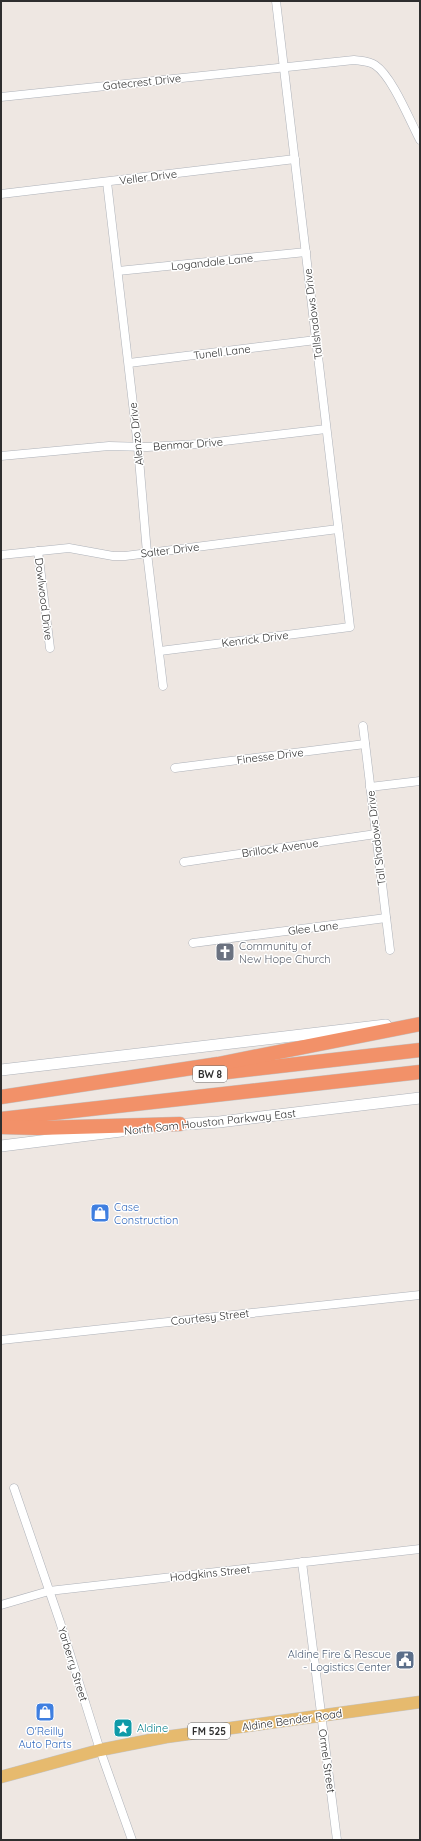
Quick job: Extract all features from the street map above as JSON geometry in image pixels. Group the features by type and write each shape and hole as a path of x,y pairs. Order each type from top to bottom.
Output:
{"highway":[{"path":"1,1098 218,1064 420,1024"},
{"name":"BW 8","path":"1,1098 420,1050"},
{"name":"BW 8","path":"1,1120 420,1072"},
{"path":"1,1127 38,1128 180,1124"}],"main road":[{"path":"1,1070 420,1021"},
{"name":"North Sam Houston Parkway East","path":"1,1146 180,1124 219,1122 420,1098"},
{"name":"Aldine Bender Road","path":"1,1777 100,1750 166,1737 420,1702"}],"street":[{"name":"Tallshadows Drive","path":"276,1 350,627"},
{"name":"Gatecrest Drive","path":"1,97 284,68 301,64 354,60 374,64 380,68 391,84 420,140"},
{"name":"Veller Drive","path":"1,194 295,159"},
{"name":"Alenzo Drive","path":"107,182 138,447 147,553 160,651 163,686"},
{"name":"Logandale Lane","path":"118,271 306,252"},
{"name":"Tunell Lane","path":"128,363 316,340"},
{"name":"Benmar Drive","path":"1,456 109,446 138,447 199,444 326,429"},
{"name":"Salter Drive","path":"1,554 69,548 113,556 338,529"},
{"name":"Dowlwood Drive","path":"38,551 50,648"},
{"name":"Kenrick Drive","path":"160,651 350,627"},
{"name":"Tall Shadows Drive","path":"363,726 390,950"},
{"name":"Finesse Drive","path":"175,768 365,744"},
{"path":"370,787 420,781"},
{"name":"Brillock Avenue","path":"184,862 376,834"},
{"name":"Glee Lane","path":"193,943 386,918"},
{"name":"Courtesy Street","path":"1,1340 420,1295"},
{"name":"Yarberry Street","path":"14,1488 60,1622 100,1750 132,1840"},
{"name":"Hodgkins Street","path":"1,1605 49,1591 420,1549"},
{"name":"Ormel Street","path":"302,1562 338,1840"}],"place":[{"name":"Community of New Hope Church","path":"225,952"},
{"name":"Case Construction","path":"100,1213"},
{"name":"Aldine Fire & Rescue - Logistics Center","path":"405,1660"},
{"name":"O'Reilly Auto Parts","path":"45,1712"},
{"name":"Aldine","path":"123,1728"}]}
